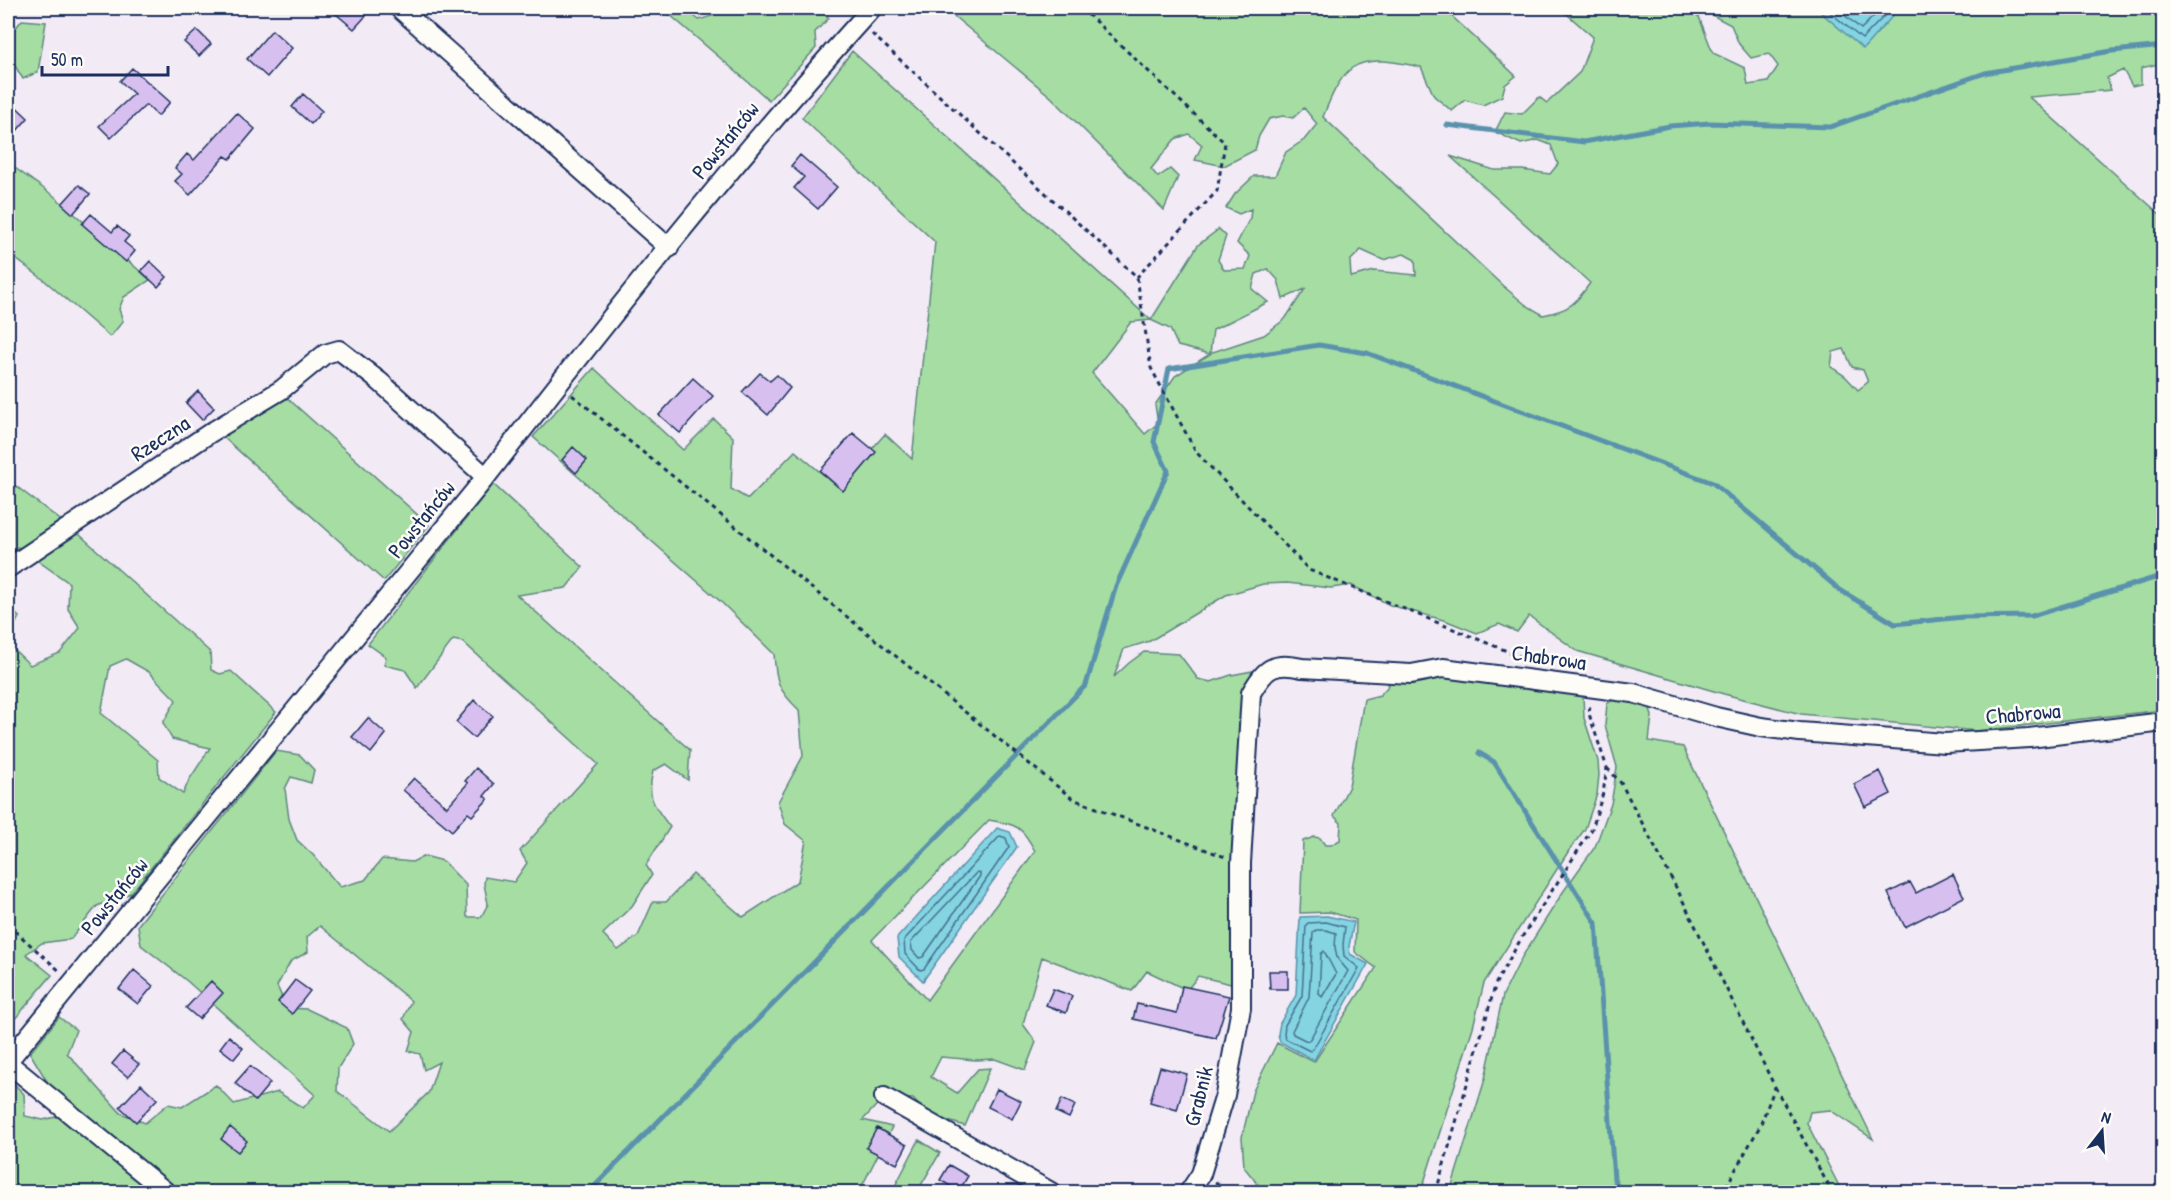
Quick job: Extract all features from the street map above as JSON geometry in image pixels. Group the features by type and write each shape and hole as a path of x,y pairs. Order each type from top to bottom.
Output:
{"street":[{"path":"399,8 669,248"},
{"name":"Powstańców","path":"8,1062 486,477 559,383 794,95 872,8"},
{"name":"Rzeczna","path":"8,568 210,433 281,390 324,354 339,350 379,381 486,477"},
{"name":"Chabrowa","path":"1241,1008 1241,863 1251,693 1261,676 1273,666 1289,665 1302,668 1411,674 1443,668 1633,693 1716,717 1761,727 1946,743 2029,738 2163,722"},
{"name":"Grabnik","path":"1189,1192 1201,1174 1226,1095 1241,1008"},
{"path":"8,1062 166,1192"},
{"path":"884,1097 1051,1192"}],"path":[{"path":"1081,8 1225,143 1217,191 1137,277"},
{"path":"859,22 1137,277 1151,368 1196,452 1309,570 1539,664"},
{"path":"559,383 1073,800 1241,863"},
{"path":"1593,687 1588,714 1607,768 1621,783 1775,1087 1832,1192"},
{"path":"1436,1192 1496,982 1522,937 1592,829 1603,793 1607,768"},
{"path":"8,925 73,983"},
{"path":"1723,1192 1760,1126 1775,1087"}],"green space":[{"path":"662,8 684,8 699,20 712,16 715,8 817,8 829,18 815,32 816,48 769,100"},
{"path":"944,8 1443,8 1516,76 1505,85 1502,96 1483,105 1465,100 1452,111 1434,96 1421,67 1376,61 1359,64 1347,72 1334,91 1323,117 1503,286 1526,305 1543,315 1571,305 1590,283 1450,156 1494,170 1522,170 1550,174 1558,164 1551,145 1538,140 1521,144 1495,132 1505,112 1522,114 1539,97 1547,103 1580,72 1593,37 1560,8 1688,8 1699,17 1713,53 1745,68 1748,85 1768,82 1778,66 1769,54 1751,58 1739,44 1731,25 1708,13 1711,8 2160,8 2163,10 2163,63 2141,68 2141,84 2132,86 2123,70 2107,78 2111,90 2029,97 2163,217 2163,710 1977,731 1801,714 1577,651 1529,616 1517,632 1499,624 1477,633 1447,621 1390,605 1351,585 1331,588 1287,583 1263,584 1226,595 1150,641 1124,649 1114,677 1144,652 1179,654 1198,679 1211,682 1231,675 1258,670 1235,985 1198,976 1187,990 1147,971 1132,991 1042,957 1023,1024 1036,1042 1025,1070 995,1059 941,1057 931,1077 957,1093 978,1069 990,1068 965,1126 928,1115 913,1099 884,1097 863,1120 892,1127 859,1192 8,1192 8,1088 12,1082 24,1094 25,1116 43,1120 76,1112 54,1093 30,1053 59,1017 76,1030 67,1053 121,1113 145,1123 168,1104 182,1107 216,1085 234,1104 278,1092 303,1108 315,1095 187,981 141,945 138,925 276,751 300,755 314,770 311,783 291,777 285,789 289,819 297,840 340,887 365,880 382,859 412,862 425,856 443,861 466,885 467,917 481,917 488,904 485,877 514,882 527,863 520,851 598,764 463,642 453,640 417,688 405,670 384,665 386,657 368,644 493,484 583,567 566,588 517,595 690,750 688,780 666,764 653,771 651,795 670,827 646,865 652,875 632,906 603,934 618,950 638,936 653,902 666,902 693,874 743,917 798,881 806,841 785,824 778,802 803,756 799,710 779,685 774,654 721,602 533,437 594,368 683,450 714,419 733,437 731,489 748,499 795,451 838,487 885,434 912,459 935,242 802,118 852,51 1151,320 1198,245 1219,229 1226,236 1218,260 1224,270 1245,269 1250,256 1237,243 1250,218 1251,209 1239,214 1226,208 1235,194 1254,176 1275,176 1286,152 1304,140 1317,124 1304,108 1293,118 1283,116 1269,119 1259,136 1255,150 1224,166 1195,160 1202,145 1189,134 1175,139 1151,169 1158,177 1170,169 1178,177 1164,210 1051,97","holes":["1361,250 1383,260 1404,254 1415,260 1416,275 1374,271 1351,277 1350,261","1268,269 1278,280 1283,299 1305,289 1285,319 1264,335 1210,353 1213,330 1268,302 1252,289 1256,274","1151,320 1170,329 1178,346 1210,354 1175,376 1155,405 1158,423 1145,434 1092,373 1131,322","1844,349 1852,367 1863,370 1868,382 1858,390 1845,376 1831,367 1833,352","989,820 1012,825 1022,831 1035,851 927,1000 872,940","320,926 411,1001 403,1019 414,1032 408,1051 420,1054 424,1070 439,1062 429,1092 389,1131 337,1091 338,1068 353,1044 347,1028 307,1009 287,1008 277,986 291,961 308,952 307,937"]},
{"path":"22,20 46,22 38,72 23,79 12,61 8,65 8,37"},
{"path":"8,163 54,196 150,280 124,297 119,309 123,321 110,337 44,280 8,253"},
{"path":"284,395 429,525 384,581 221,435"},
{"path":"8,480 80,535 210,652 211,670 220,674 231,671 276,712 131,893 97,906 71,939 42,943 26,954 52,975 8,1027 8,607 19,617 12,631 10,646 30,665 60,653 80,628 68,609 69,583 18,547 8,555","holes":["126,659 149,672 176,700 163,723 172,739 210,748 189,780 183,794 159,777 158,760 101,713 110,666"]},
{"path":"1444,674 1583,695 1584,718 1598,761 1597,794 1585,829 1484,983 1473,1027 1421,1192 1273,1192 1259,1186 1244,1167 1242,1137 1253,1091 1277,1043 1314,1062 1376,968 1355,952 1356,920 1330,912 1300,913 1303,841 1314,837 1320,838 1325,845 1331,845 1340,840 1341,823 1334,816 1349,786 1364,699 1380,695 1389,685 1384,678"},
{"path":"1616,698 1649,705 1652,716 1649,741 1683,747 1873,1139 1830,1110 1810,1112 1807,1123 1842,1192 1450,1192 1485,1079 1503,995 1522,957 1595,847 1611,804 1617,767 1605,725 1607,704"},
{"path":"919,1140 940,1153 917,1192 892,1192"}],"water":[{"path":"1816,8 1895,8 1898,10 1863,49"},
{"path":"997,828 1010,832 1017,847 923,981 899,957 897,938"},
{"path":"1327,916 1354,922 1349,946 1350,954 1368,964 1314,1060 1280,1042 1278,1034 1280,1023 1296,995 1300,917"}],"building":[{"path":"329,8 373,8 354,29"},
{"path":"197,30 211,44 199,56 184,42"},
{"path":"272,30 292,48 267,77 247,59"},
{"path":"132,68 170,102 158,116 146,105 111,138 99,126 134,94 120,81"},
{"path":"303,94 322,111 311,124 292,107"},
{"path":"8,99 28,118 14,134 8,127"},
{"path":"237,113 255,129 230,159 225,156 190,195 175,181 182,174 175,168 187,154 194,160"},
{"path":"800,155 837,187 818,209 794,188 804,177 791,166"},
{"path":"79,185 90,194 73,214 62,204"},
{"path":"91,214 112,232 117,226 129,236 124,242 135,251 126,262 82,224"},
{"path":"150,261 167,277 158,287 141,271"},
{"path":"760,373 770,381 777,375 790,388 768,415 742,392"},
{"path":"693,378 713,396 680,433 659,415"},
{"path":"198,391 214,408 202,420 186,403"},
{"path":"853,433 876,452 843,491 820,471"},
{"path":"573,447 587,460 576,473 562,460"},
{"path":"474,700 493,716 474,738 456,722"},
{"path":"368,718 386,734 371,753 352,737"},
{"path":"476,768 494,784 484,796 488,799 472,816 468,813 452,831 403,790 414,778 447,807 468,783 465,781"},
{"path":"1880,771 1891,794 1865,807 1854,784"},
{"path":"1953,874 1964,897 1905,927 1888,893 1910,882 1916,893"},
{"path":"134,970 153,986 138,1004 119,989"},
{"path":"1269,971 1288,971 1288,989 1270,989"},
{"path":"295,980 310,991 292,1014 278,1002"},
{"path":"211,981 223,993 199,1019 186,1008"},
{"path":"1182,986 1229,996 1216,1038 1133,1019 1137,1004 1177,1013"},
{"path":"1053,989 1072,996 1066,1013 1046,1005"},
{"path":"229,1036 243,1048 234,1059 220,1048"},
{"path":"123,1051 139,1064 128,1077 112,1064"},
{"path":"250,1066 270,1083 255,1101 235,1083"},
{"path":"1160,1067 1187,1074 1177,1110 1150,1102"},
{"path":"141,1084 157,1099 136,1122 120,1107"},
{"path":"997,1089 1021,1101 1012,1119 988,1107"},
{"path":"1062,1099 1075,1105 1069,1118 1056,1112"},
{"path":"230,1127 247,1141 238,1152 221,1139"},
{"path":"877,1128 907,1145 897,1164 866,1148"},
{"path":"949,1165 968,1176 959,1191 940,1180"}],"waterway":[{"path":"1447,125 1584,142 1670,126 1710,123 1830,127 1985,73 2112,51 2164,46"},
{"path":"589,1192 1086,685 1116,586 1168,471 1154,442 1169,369 1319,345 1367,353 1713,483 1840,590 1895,624 1963,617 2032,616 2164,575"},
{"path":"1479,753 1494,762 1596,923 1614,1179 1620,1192"}]}
